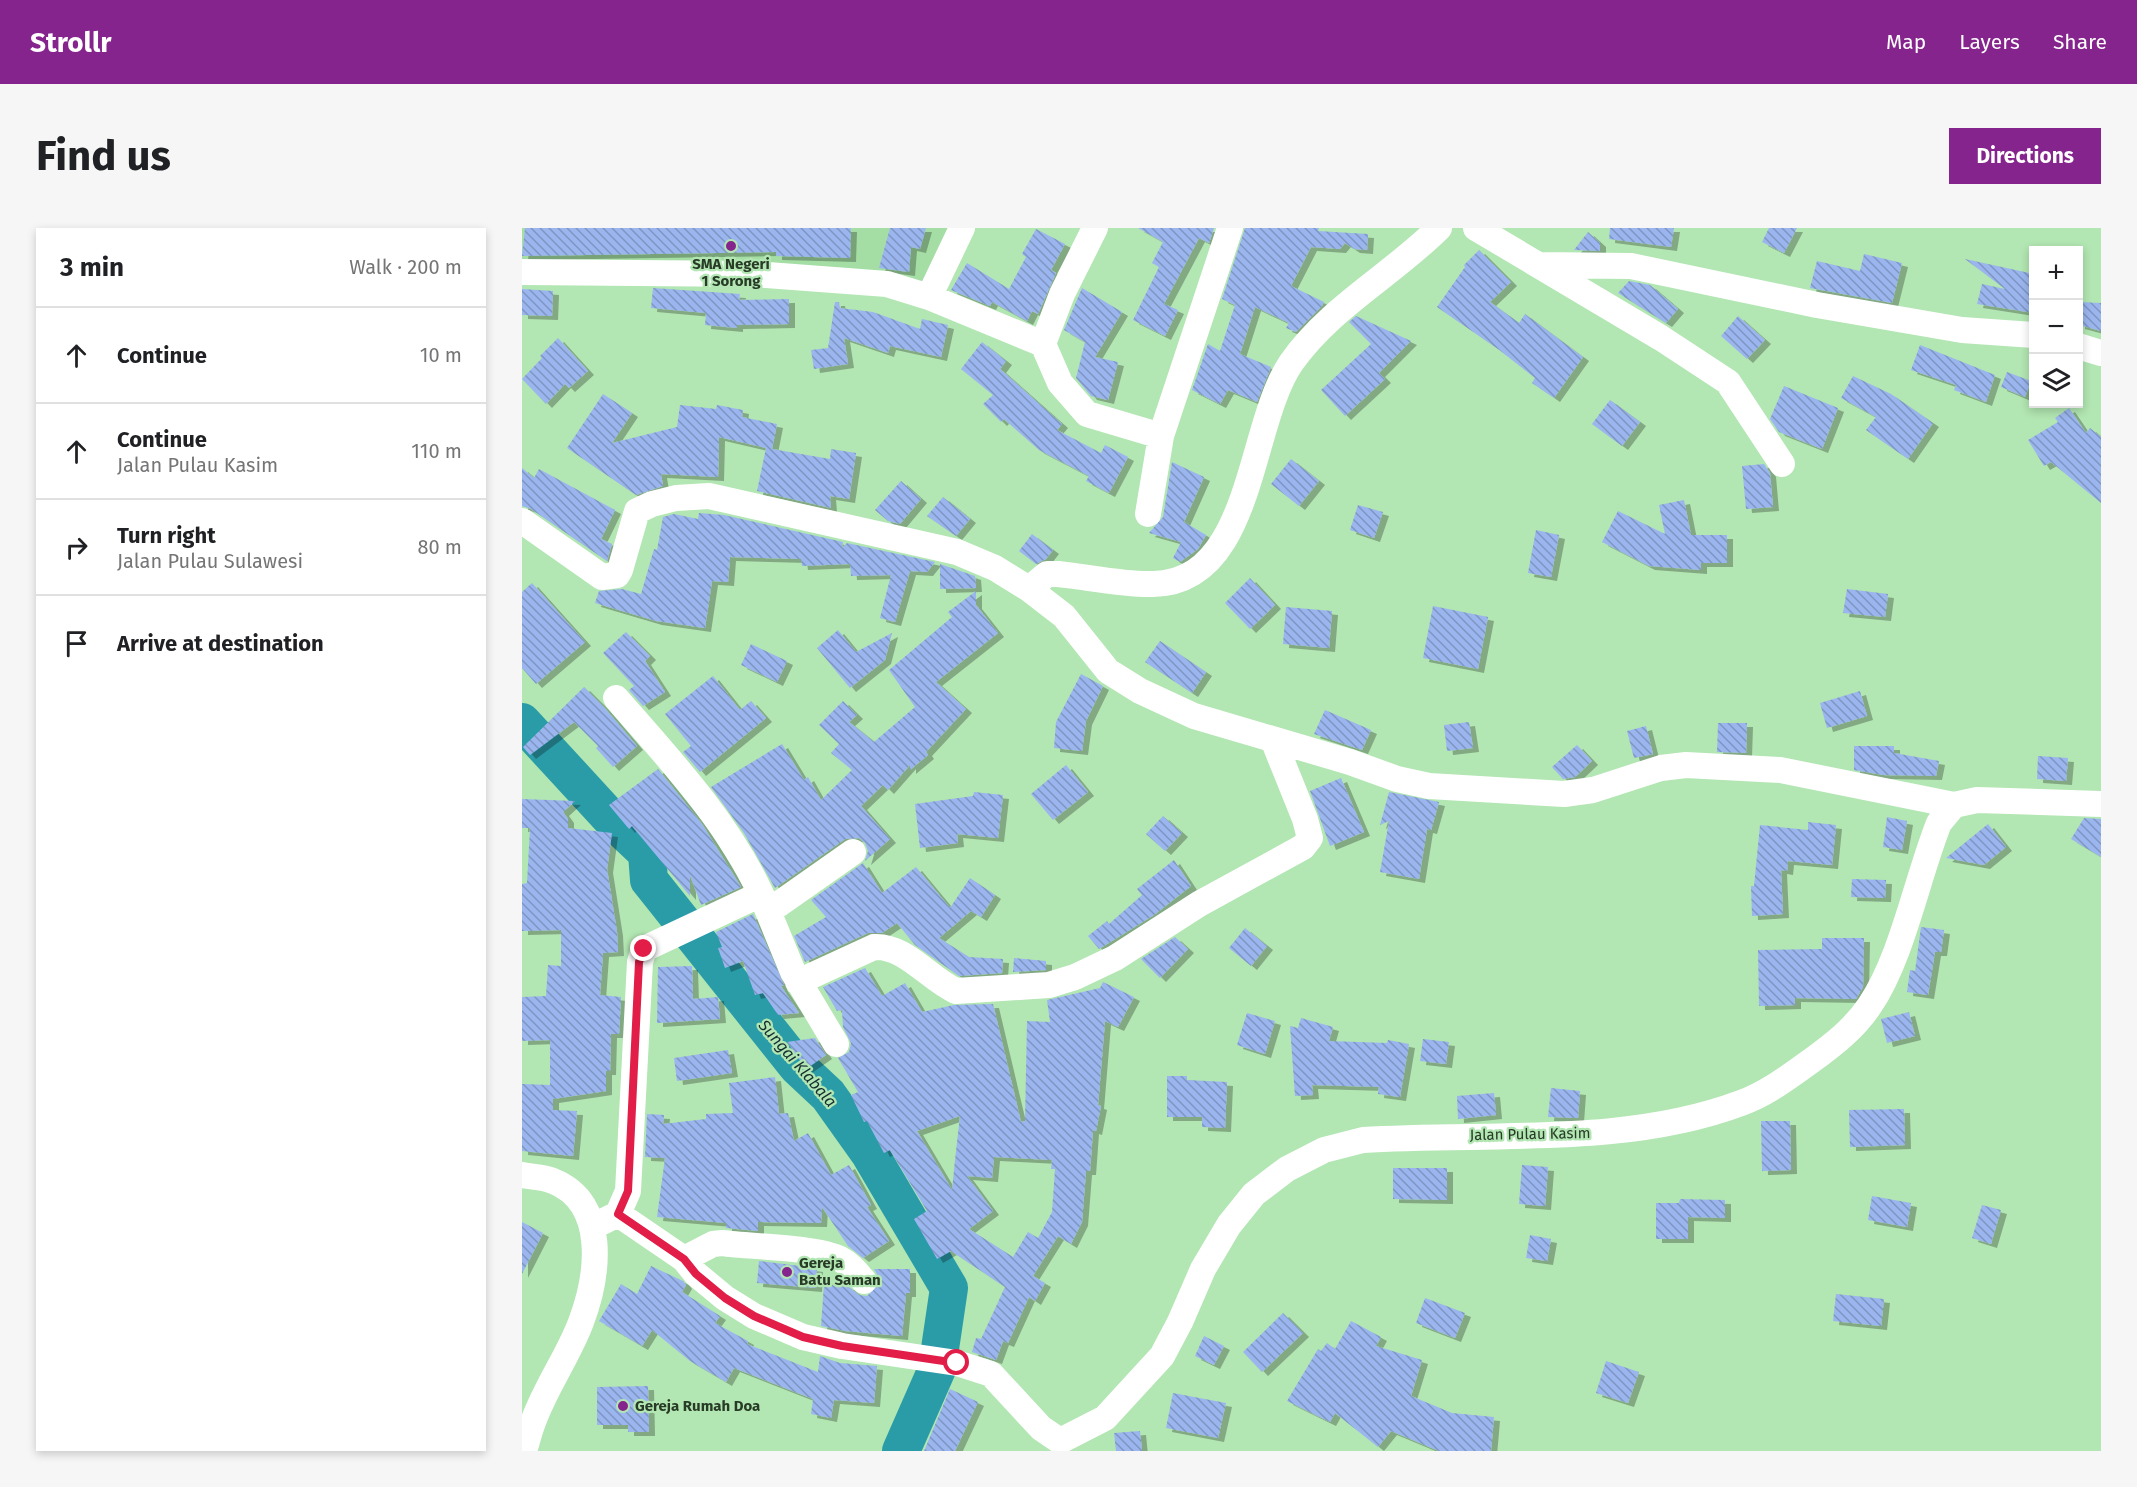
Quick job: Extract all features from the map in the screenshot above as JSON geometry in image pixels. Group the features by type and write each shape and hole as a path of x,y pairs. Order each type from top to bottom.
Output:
{"street":[{"path":"930,297 962,228"},
{"path":"1043,344 1062,294 1095,228"},
{"path":"1148,514 1161,436 1230,228"},
{"path":"1029,589 1047,574 1154,584 1173,582 1187,577 1214,559 1240,508 1278,387 1292,362 1324,327 1439,228"},
{"path":"1476,228 1661,338 1728,382 1782,464"},
{"path":"1539,265 1631,266 1817,305 1962,330 2029,335"},
{"path":"522,272 754,274 887,284 930,297 1043,344 1060,383 1087,414 1161,436"},
{"path":"2083,347 2101,353"},
{"path":"522,521 594,573 609,576 617,575 620,570 637,511 652,504 676,498 709,496 957,552 995,568 1029,589 1064,616 1108,671 1194,716 1228,725 1274,742 1429,786 1564,794 1593,790 1661,768 1686,765 1780,770 1954,806 1977,800 2101,804"},
{"path":"616,698 717,818 742,856 765,902 798,982 836,1044"},
{"path":"798,982 874,947 887,946 942,985 956,991 1049,985 1075,977 1115,958 1199,904 1303,847 1310,838 1305,819 1274,742"},
{"name":"Jalan Pulau Kasim","path":"684,1259 696,1274 725,1298 754,1316 803,1337 842,1346 914,1354 957,1363 991,1374 1057,1446 1105,1418 1162,1356 1203,1269 1229,1225 1254,1194 1287,1168 1324,1150 1363,1140 1609,1132 1666,1124 1742,1103 1791,1075 1849,1030 1870,1005 1892,962 1939,823 1954,806"},
{"path":"594,1226 618,1214 628,1191 639,962 644,949 710,916 765,902 853,852"},
{"path":"522,1175 554,1181 579,1198 594,1226 594,1253 587,1304 580,1324 532,1424 524,1451"},
{"path":"618,1214 684,1259 713,1244 722,1243 794,1250 838,1258 853,1268 864,1281"}],"shaded area":[{"name":"SMA Negeri 1 Sorong","path":"522,228 949,228 923,281 782,263 522,264"}],"building":[{"path":"525,228 851,228 850,258 776,256 776,252 522,256"},
{"path":"890,228 926,228 920,249 911,247 909,272 879,268"},
{"path":"1138,228 1214,228 1209,243 1199,238 1164,304 1178,310 1165,336 1133,320 1159,267 1152,263 1163,242"},
{"path":"1245,228 1319,228 1318,231 1368,234 1367,250 1354,249 1345,243 1340,249 1311,247 1291,286 1324,302 1322,306 1296,332 1286,328 1289,323 1255,307 1240,354 1271,367 1257,402 1228,390 1220,404 1192,390 1208,344 1220,351 1235,305 1222,299"},
{"path":"1610,228 1674,228 1671,247 1609,239"},
{"path":"1769,228 1797,228 1784,253 1762,242"},
{"path":"1036,229 1065,244 1051,270 1056,273 1038,314 1032,311 1027,321 992,302 990,306 951,290 967,263 1009,289 1026,257 1022,254"},
{"path":"1588,232 1600,243 1600,251 1574,250"},
{"path":"1479,250 1511,282 1490,302 1519,323 1525,314 1583,357 1554,398 1532,383 1535,378 1498,349 1437,307 1465,267 1464,265"},
{"path":"1864,254 1902,263 1892,303 1810,288 1817,261 1860,271"},
{"path":"1965,259 2029,273 2029,312 1977,304 1982,284 2005,289"},
{"path":"1629,281 1650,285 1678,309 1666,323 1618,293"},
{"path":"653,288 740,294 739,300 789,299 789,324 737,325 737,328 705,325 706,313 651,308"},
{"path":"1082,288 1122,312 1095,357 1118,362 1108,400 1091,396 1076,378 1085,342 1064,330"},
{"path":"522,289 553,291 552,316 522,315"},
{"path":"835,302 839,302 840,308 873,312 920,329 922,319 948,325 941,357 890,346 888,353 844,338 848,364 814,369 811,350 828,348"},
{"path":"2083,302 2101,303 2101,331 2083,326"},
{"path":"1356,316 1411,341 1379,373 1385,379 1345,416 1321,390 1371,344 1349,322"},
{"path":"1738,316 1765,340 1747,359 1721,336"},
{"path":"558,338 588,371 569,388 565,384 546,404 522,379"},
{"path":"982,342 1006,361 1000,369 1062,424 1057,430 1101,453 1105,445 1128,457 1109,493 1086,481 1089,476 1039,450 1004,419 1001,422 983,404 993,395 961,369"},
{"path":"1920,345 1995,375 1986,402 1954,390 1956,385 1911,370"},
{"path":"2007,372 2029,380 2025,397 2001,387"},
{"path":"1853,376 1891,394 1933,423 1908,459 1866,430 1876,417 1841,398"},
{"path":"1784,386 1838,408 1822,449 1779,432 1770,419"},
{"path":"603,394 632,413 612,443 677,427 680,405 716,409 717,405 743,410 742,417 777,424 772,449 830,459 831,449 856,453 849,499 830,496 831,508 757,491 766,448 719,437 718,477 661,474 663,486 636,495 567,448"},
{"path":"1610,400 1640,422 1622,446 1592,424"},
{"path":"2069,408 2086,433 2090,428 2101,437 2101,503 2051,462 2044,466 2028,440 2058,422 2055,418"},
{"path":"1291,459 1319,481 1299,506 1271,484"},
{"path":"1172,462 1204,477 1184,522 1206,535 1198,549 1180,562 1173,558 1181,542 1149,533 1163,517"},
{"path":"1764,464 1770,473 1773,507 1746,509 1742,466"},
{"path":"522,468 534,478 539,469 615,510 601,539 612,544 607,561 531,509 522,506"},
{"path":"901,481 921,499 900,524 888,521 875,510"},
{"path":"943,497 970,519 956,536 927,516"},
{"path":"1684,500 1691,535 1727,535 1727,563 1701,563 1701,570 1649,566 1602,542 1618,511 1665,534 1659,505"},
{"path":"1358,505 1383,512 1374,538 1350,530"},
{"path":"699,513 724,515 843,542 842,548 847,543 935,562 927,572 910,571 895,622 880,618 891,575 851,576 850,564 802,566 801,559 730,557 728,582 712,581 705,628 656,621 595,603 599,591 622,589 641,594 654,549 657,550 663,517 674,514 698,519"},
{"path":"1536,530 1559,535 1551,577 1528,573"},
{"path":"1032,534 1053,550 1046,559 1036,564 1019,551"},
{"path":"940,564 975,576 976,588 940,589"},
{"path":"1250,578 1275,605 1250,629 1225,603"},
{"path":"532,583 585,642 536,684 522,668 522,592"},
{"path":"1847,589 1888,594 1885,617 1843,613"},
{"path":"976,591 976,605 998,633 936,682 966,709 926,752 928,755 910,770 910,765 888,790 883,785 861,806 890,839 865,861 868,851 865,843 859,838 845,839 775,888 744,833 711,787 782,744 804,780 808,777 821,800 852,770 831,753 839,744 819,725 843,701 857,715 849,722 874,742 915,707 889,670 952,617 948,612"},
{"path":"1433,606 1488,617 1478,669 1423,658"},
{"path":"1286,607 1332,611 1329,648 1283,644"},
{"path":"838,630 856,652 892,633 885,660 850,688 817,648"},
{"path":"626,632 650,656 645,661 665,692 643,706 629,690 634,686 603,653"},
{"path":"1160,641 1206,672 1192,693 1145,662"},
{"path":"751,644 787,661 777,682 741,665"},
{"path":"1081,674 1103,686 1086,721 1082,751 1054,748 1056,722"},
{"path":"713,676 740,710 751,701 766,718 700,772 683,752 691,746 665,714"},
{"path":"584,687 637,746 613,767 596,748 598,746 574,722 530,755 523,747"},
{"path":"1860,691 1867,716 1827,728 1820,703"},
{"path":"1325,710 1371,730 1362,750 1314,734"},
{"path":"1469,722 1473,748 1447,751 1444,725"},
{"path":"1718,723 1747,723 1746,753 1717,752"},
{"path":"1646,726 1653,754 1634,758 1627,731"},
{"path":"1577,745 1592,761 1575,777 1563,779 1552,767"},
{"path":"1854,746 1894,746 1894,753 1939,761 1936,776 1883,775 1854,770"},
{"path":"2038,756 2068,758 2066,781 2037,779"},
{"path":"1066,765 1088,792 1053,820 1031,794"},
{"path":"658,769 702,824 741,887 701,905 690,875 690,896 632,826 629,829 609,805"},
{"path":"1341,778 1364,832 1330,846 1310,791"},
{"path":"974,792 1003,795 998,838 957,834 958,843 920,848 915,804 973,796"},
{"path":"1389,792 1439,802 1431,830 1427,829 1419,879 1380,872 1389,821 1380,825"},
{"path":"522,799 575,801 563,812 568,819 568,828 612,833 607,869 618,952 603,953 600,995 621,997 619,1034 611,1034 610,1071 606,1071 606,1091 553,1099 553,1110 577,1111 573,1156 522,1151 522,1084 550,1085 550,1040 522,1041 522,997 546,996 548,965 561,966 561,930 522,931 522,884 527,883 530,828 522,828"},
{"path":"1163,816 1182,833 1165,851 1146,834"},
{"path":"1887,817 1907,821 1902,850 1883,847"},
{"path":"2084,818 2101,819 2101,857 2071,839"},
{"path":"1808,822 1836,825 1832,865 1788,861 1787,871 1781,870 1783,914 1752,916 1751,886 1754,886 1760,825 1808,830"},
{"path":"1988,824 2006,847 1984,865 1946,858"},
{"path":"1174,860 1191,886 1154,915 1099,949 1088,936 1107,921 1109,924 1142,895 1137,889"},
{"path":"863,863 882,893 916,867 950,908 970,878 995,895 981,917 971,911 939,938 969,957 1003,959 1002,973 959,976 915,945 897,923 882,933 868,933 805,962 794,936 826,917 811,900"},
{"path":"1852,879 1886,880 1885,898 1851,897"},
{"path":"753,914 784,985 781,986 799,1013 778,1015 763,993 755,995 743,961 725,968 718,948 722,947 716,932"},
{"path":"1921,927 1944,930 1941,952 1935,952 1928,995 1907,992 1910,970 1915,971"},
{"path":"1245,928 1267,946 1251,966 1229,948"},
{"path":"1175,937 1188,949 1160,978 1141,959"},
{"path":"1822,938 1864,938 1863,987 1856,999 1795,998 1795,1005 1759,1006 1758,950 1822,949"},
{"path":"1014,958 1046,961 1046,970 1013,972"},
{"path":"692,966 693,999 718,997 720,1019 657,1023 658,967"},
{"path":"865,968 882,996 905,983 922,1012 954,1005 993,1004 1021,1122 1025,1121 1027,1021 1050,1022 1047,1000 1100,988 1103,982 1134,997 1118,1027 1105,1021 1098,1105 1101,1106 1096,1131 1093,1130 1090,1171 1086,1171 1082,1222 1071,1244 1058,1236 1033,1276 1045,1283 1035,1301 1029,1297 1008,1343 1003,1341 996,1360 972,1352 976,1338 981,1339 1005,1287 951,1251 937,1259 914,1219 927,1211 890,1150 884,1153 867,1121 864,1122 851,1095 858,1092 838,1058 849,1052 851,1043 843,1027 842,1010 837,1011 823,987","holes":["960,1116 955,1160 952,1190 917,1131","994,1157 1052,1160 1051,1169 1055,1169 1052,1212 1038,1238 1028,1232 1013,1257 969,1229 993,1211 967,1176 992,1178"]},
{"path":"1909,1012 1915,1036 1887,1043 1881,1019"},
{"path":"1247,1013 1275,1021 1265,1054 1237,1045"},
{"path":"1301,1018 1333,1027 1329,1041 1387,1043 1388,1040 1409,1044 1400,1097 1378,1094 1379,1087 1312,1085 1313,1095 1295,1096 1290,1026 1298,1028"},
{"path":"815,1038 826,1055 806,1069 787,1042"},
{"path":"1423,1039 1449,1042 1446,1064 1420,1061"},
{"path":"728,1050 732,1073 677,1081 674,1058"},
{"path":"1167,1076 1187,1076 1187,1080 1227,1082 1225,1128 1202,1127 1202,1117 1167,1117"},
{"path":"775,1077 779,1114 788,1113 794,1141 808,1133 831,1175 849,1165 871,1205 867,1207 889,1241 863,1258 848,1246 822,1207 821,1223 758,1222 758,1231 726,1228 726,1223 657,1217 665,1158 645,1157 647,1114 664,1115 663,1124 706,1119 706,1114 733,1113 729,1083"},
{"path":"1551,1088 1580,1091 1578,1118 1548,1117"},
{"path":"1494,1093 1496,1115 1458,1119 1457,1096"},
{"path":"1904,1109 1905,1145 1850,1147 1849,1110"},
{"path":"1761,1121 1790,1121 1791,1170 1762,1171"},
{"path":"1522,1165 1548,1167 1545,1206 1519,1204"},
{"path":"1393,1168 1447,1168 1447,1200 1393,1199"},
{"path":"1872,1196 1911,1203 1907,1227 1868,1220"},
{"path":"1680,1199 1725,1200 1725,1218 1688,1217 1688,1239 1656,1239 1656,1203 1679,1203"},
{"path":"1982,1205 2001,1210 1991,1244 1972,1238"},
{"path":"522,1222 543,1233 522,1274"},
{"path":"1530,1235 1551,1239 1547,1261 1526,1258"},
{"name":"Gereja Batu Saman","path":"759,1261 817,1268 816,1288 757,1283"},
{"path":"651,1266 683,1281 686,1285 682,1292 720,1316 715,1323 748,1341 747,1344 818,1372 820,1356 840,1363 877,1366 874,1403 834,1400 831,1418 811,1414 813,1399 734,1368 726,1382 690,1361 652,1330 642,1346 599,1321 621,1284 637,1294"},
{"path":"874,1269 910,1269 910,1293 906,1293 902,1336 845,1331 821,1326 824,1284 848,1286 859,1295 867,1296 878,1285 879,1278"},
{"path":"1836,1294 1884,1299 1881,1326 1833,1321"},
{"path":"1425,1298 1465,1313 1455,1338 1416,1323"},
{"path":"1283,1313 1303,1333 1262,1372 1243,1352"},
{"path":"1351,1321 1381,1337 1376,1346 1422,1360 1411,1396 1452,1413 1494,1417 1491,1451 1439,1451 1391,1431 1378,1447 1335,1413 1330,1422 1287,1401 1318,1349 1321,1351 1327,1343 1335,1349"},
{"path":"1204,1336 1224,1346 1214,1365 1195,1356"},
{"path":"1606,1361 1639,1372 1628,1403 1596,1393"},
{"name":"Gereja Rumah Doa","path":"648,1386 649,1432 628,1432 628,1425 597,1425 597,1387"},
{"path":"950,1389 978,1402 955,1451 924,1451"},
{"path":"1173,1393 1226,1403 1218,1438 1166,1428"},
{"path":"1140,1431 1142,1451 1116,1451 1114,1433"}],"waterway":[{"name":"Sungai Klabala","path":"522,722 614,822 647,853 649,880 797,1066 828,1095 870,1154 949,1288 937,1369 901,1451"}],"place":[{"name":"SMA Negeri 1 Sorong","path":"731,246"},
{"name":"Gereja Batu Saman","path":"787,1272"},
{"name":"Gereja Rumah Doa","path":"623,1406"}],"route":[{"path":"644,949 639,962 633,1125 628,1191 618,1214 684,1259 696,1274 725,1298 754,1316 803,1337 842,1346 914,1354 957,1363"}]}
